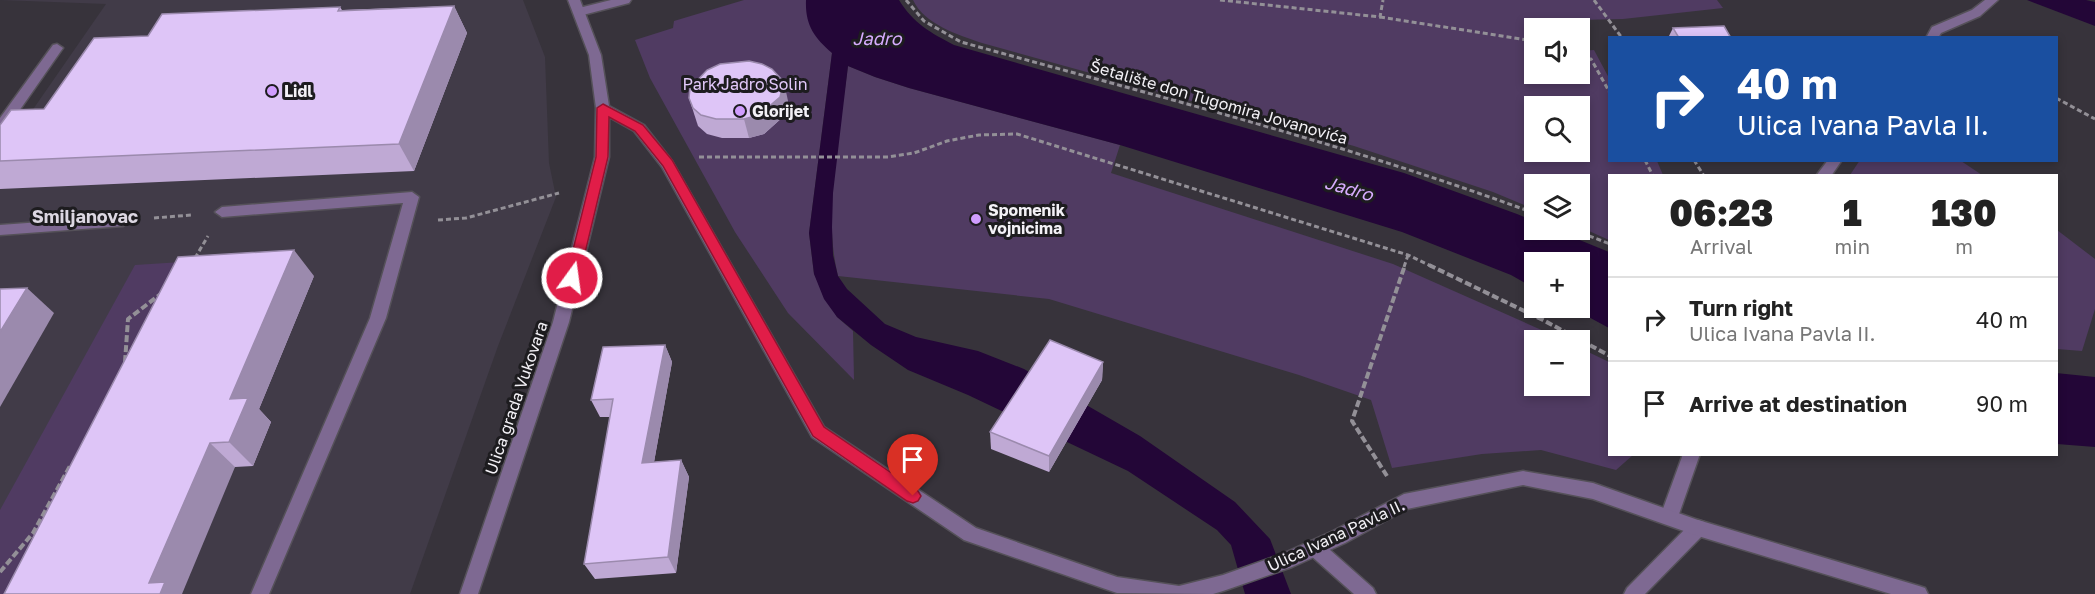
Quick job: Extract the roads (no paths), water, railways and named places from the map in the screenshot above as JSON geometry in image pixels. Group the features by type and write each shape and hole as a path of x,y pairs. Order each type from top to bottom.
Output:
{"street":[{"path":"576,6 625,0"},
{"path":"1933,36 1936,30 1976,14 1992,0"},
{"name":"Ulica grada Vukovara","path":"469,594 561,322 602,157 603,108 595,55 576,6"},
{"path":"0,128 57,48"},
{"name":"Ulica Ivana Pavla II.","path":"603,108 639,128 668,164 818,432 970,534 1117,590 1179,594 1223,584 1315,548 1404,502 1523,478 1593,491 1698,528 1919,594"},
{"path":"1825,174 1834,162"},
{"path":"222,212 412,197 378,318 260,594"},
{"path":"0,230 123,221"},
{"path":"1669,517 1691,456"},
{"path":"1632,594 1698,528"},
{"path":"1315,548 1367,594"}],"water":[{"name":"Jadro","path":"806,0 899,0 923,27 954,45 1404,173 1517,214 1524,217 1524,240 1580,240 1608,252 1608,327 1590,318 1590,252 1524,252 1524,282 1511,275 1402,232 1120,145 909,88 848,66 833,193 832,227 833,255 838,276 847,289 885,324 916,337 978,351 1024,369 1140,436 1235,502 1270,539 1291,594 1245,594 1231,545 1217,530 1128,471 968,395 908,370 871,345 837,317 824,299 814,274 809,233 832,53 812,30 807,17"},
{"path":"2027,0 2095,2 2095,26"},
{"path":"2058,373 2095,377 2095,447 2058,444"}],"place":[{"name":"Lidl","path":"272,91"},
{"name":"Glorijet","path":"740,111"},
{"name":"Spomenik vojnicima","path":"976,219"}],"district":[{"name":"Smiljanovac","path":"85,216"}],"park label":[{"name":"Park Jadro Solin","path":"745,84"}]}
